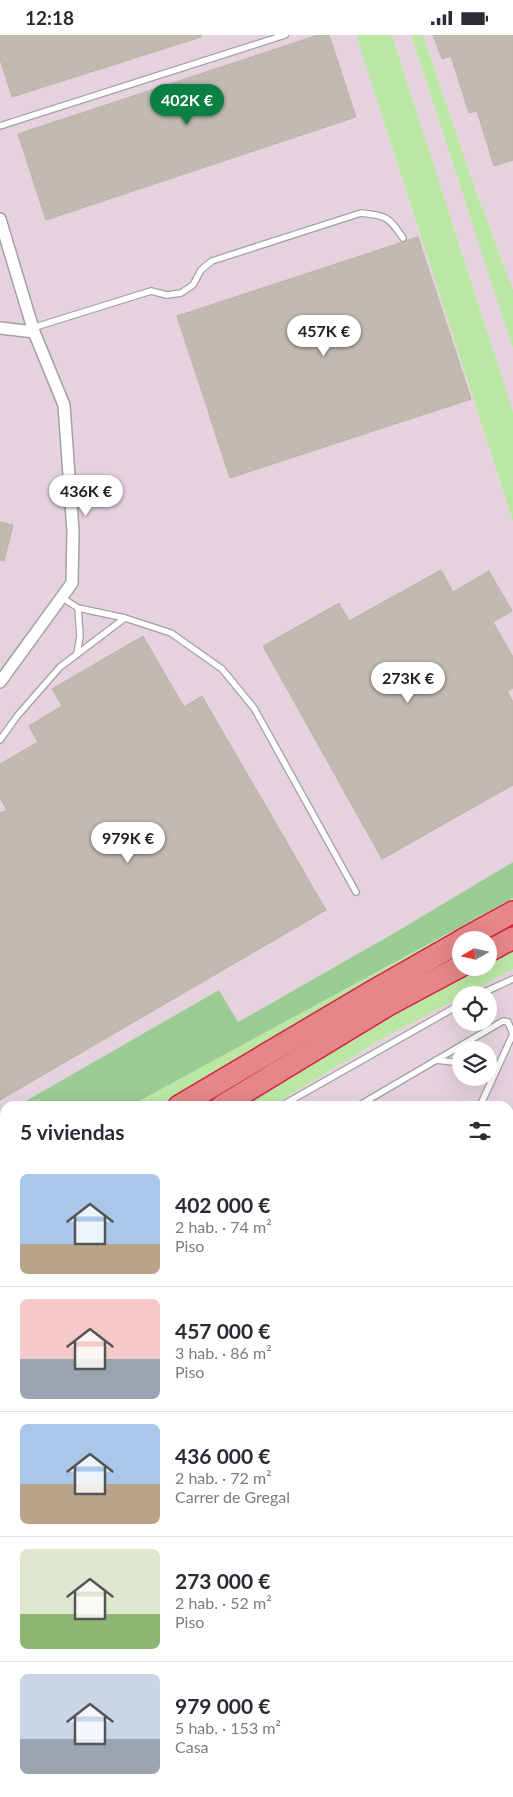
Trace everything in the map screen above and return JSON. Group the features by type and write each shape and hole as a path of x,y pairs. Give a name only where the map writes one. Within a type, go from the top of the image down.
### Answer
{"highway":[{"path":"478,931 513,912"},
{"path":"498,946 513,938"},
{"path":"187,1101 452,946"},
{"path":"230,1101 388,1005 452,971"}],"street":[{"path":"0,219 33,330 64,405 74,531 72,583 4,668 0,681"},
{"path":"0,328 33,330"}],"lane":[{"path":"0,126 284,35"},
{"path":"33,330 151,291 167,295 181,293 193,285 201,270 212,261 361,213 383,216 392,222 403,238"},
{"path":"62,597 78,608 125,618 171,633 222,669 254,709 356,892"},
{"path":"77,654 80,636 78,608"},
{"path":"0,740 18,715 60,667 125,618"},
{"path":"497,986 513,979"},
{"path":"290,1101 452,1009"},
{"path":"469,1041 503,1021 508,1022 513,1034 497,1068"},
{"path":"366,1101 452,1051"},
{"path":"436,1060 452,1062"},
{"path":"482,1101 489,1086"}],"shaded area":[{"path":"0,35 356,35 513,522 513,862 396,932 238,1022 219,990 26,1101 0,1101"},
{"path":"392,35 411,35 513,349 513,412"},
{"path":"423,35 513,35 513,290 475,188"},
{"path":"513,969 513,1101 279,1101 387,1036 452,1001 452,1031 497,1031 497,986 480,986"}],"green space":[{"path":"356,35 392,35 513,412 513,522"},
{"path":"411,35 423,35 475,188 513,290 513,349"},
{"path":"513,862 513,898 139,1101 26,1101 219,990 238,1022 396,932"},
{"path":"513,898 513,969 481,986 452,986 452,1001 387,1036 279,1101 139,1101 452,931 452,976 498,976 498,931 452,931"}],"building":[{"path":"0,35 201,35 201,37 12,97 0,59"},
{"path":"318,35 329,35 356,117 46,220 18,134"},
{"path":"433,35 513,35 513,160 494,166 477,111 469,113 451,56 442,59"},
{"path":"418,237 471,399 230,478 177,316"},
{"path":"0,522 13,525 4,561 0,560"},
{"path":"441,570 453,592 489,571 512,611 493,622 513,657 513,688 507,691 513,702 513,785 382,859 263,646 339,603 349,621"},
{"path":"143,636 184,707 202,696 326,910 0,1100 0,813 7,810 0,798 0,764 38,742 29,726 62,706 52,689"}]}
